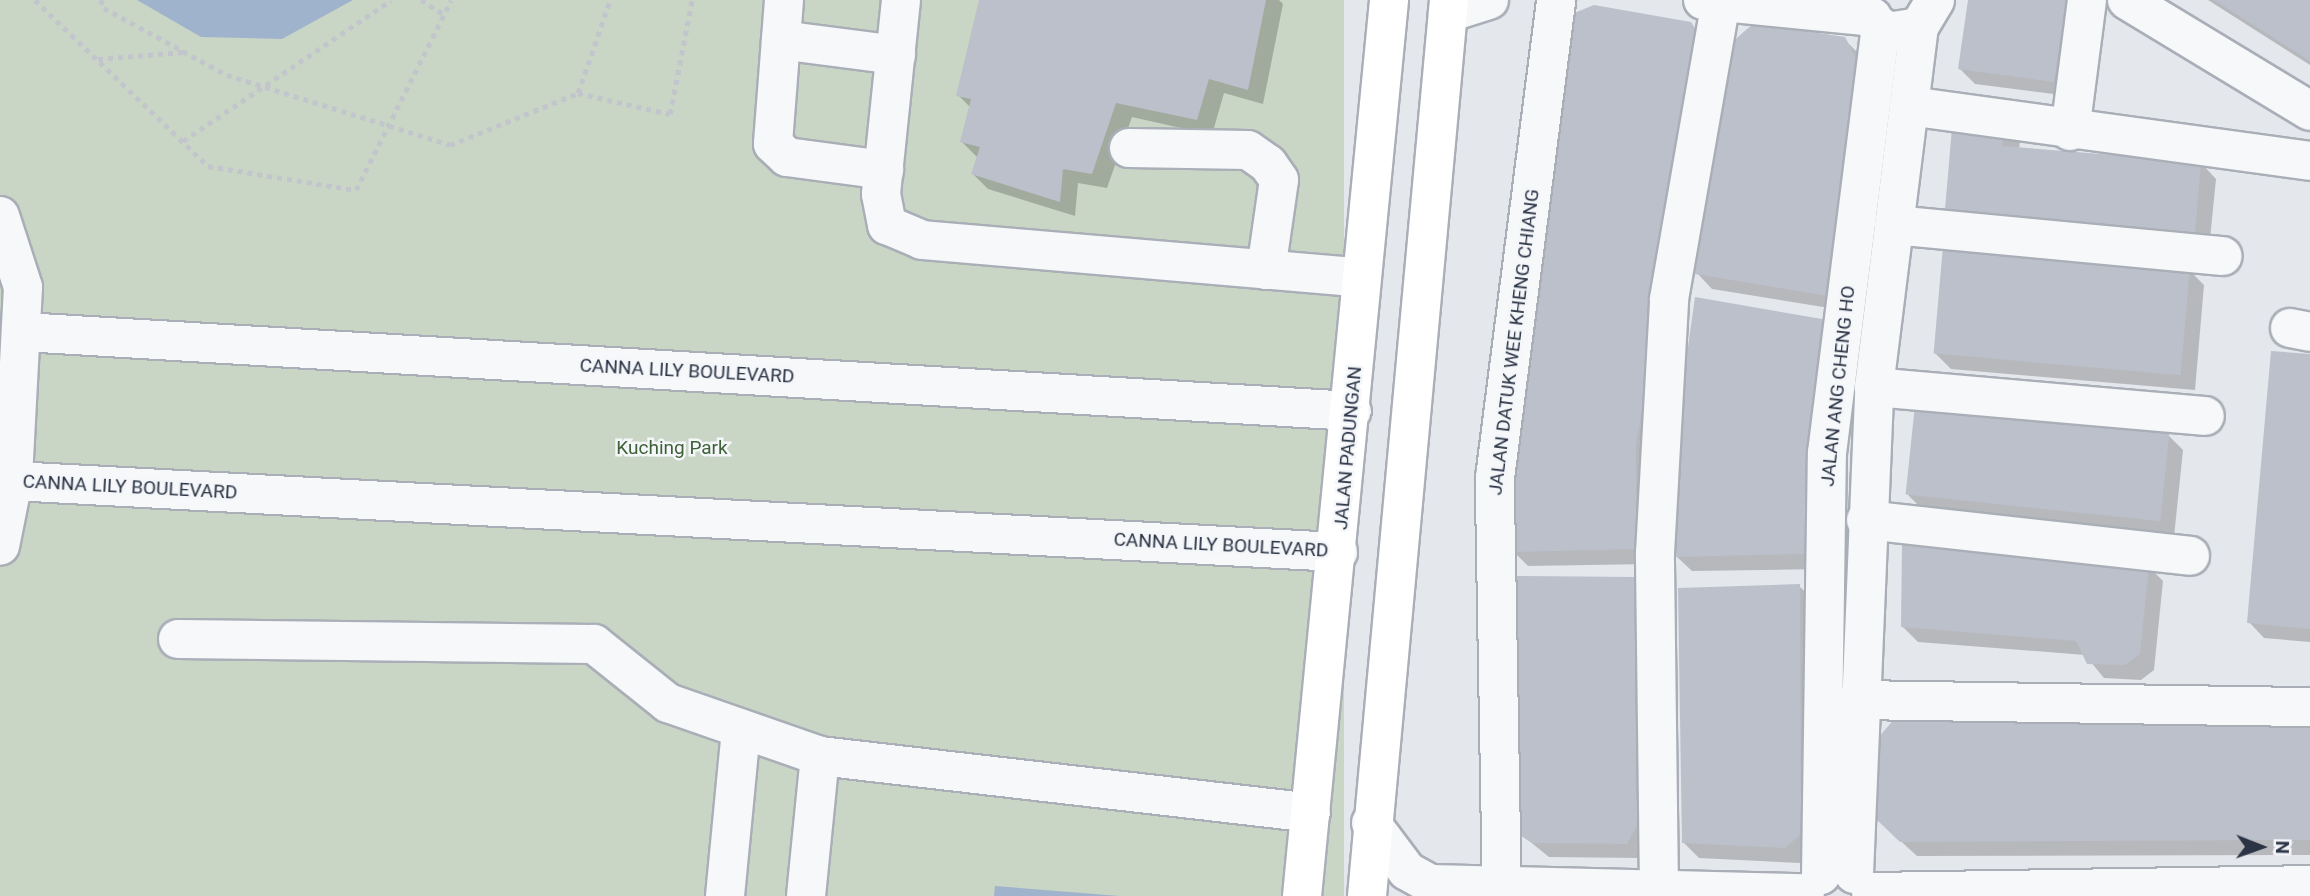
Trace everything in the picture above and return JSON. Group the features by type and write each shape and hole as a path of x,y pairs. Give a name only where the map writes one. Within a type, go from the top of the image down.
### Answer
{"main road":[{"name":"JALAN PADUNGAN","path":"1302,896 1352,411 1389,0"},
{"path":"1367,896 1371,823 1449,6"}],"street":[{"path":"784,0 773,144 787,158 884,170"},
{"path":"901,0 884,170 887,225 922,240 1362,278"},
{"path":"1449,6 1489,0"},
{"name":"JALAN DATUK WEE KHENG CHIANG","path":"1502,891 1495,478 1556,0"},
{"path":"2070,131 2087,0"},
{"path":"2127,0 2310,111"},
{"path":"1659,890 1656,553 1670,299 1712,1 1874,14 1905,32 1927,14"},
{"name":"JALAN ANG CHENG HO","path":"1838,888 1827,453 1874,14"},
{"name":"JALAN ANG CHENG HO","path":"1838,888 1857,700 1874,387 1909,106 1927,14"},
{"path":"781,40 896,55"},
{"path":"1909,106 2070,131 2310,161"},
{"path":"1129,148 1248,150 1268,164 1279,180 1266,270"},
{"path":"0,216 19,260 23,332 13,481 0,546"},
{"path":"1894,225 2223,256"},
{"name":"CANNA LILY BOULEVARD","path":"23,332 1352,411"},
{"path":"1874,387 2205,416"},
{"name":"CANNA LILY BOULEVARD","path":"13,481 1338,552"},
{"path":"1866,520 2190,556"},
{"path":"178,639 594,644 668,703 820,756 1311,813"},
{"path":"1857,700 2310,707"},
{"path":"724,896 741,729"},
{"path":"806,896 820,756"},
{"path":"1371,823 1407,871 1430,884 1502,891 2310,885"}],"path":[{"path":"35,0 208,166 356,190 451,0"},
{"path":"101,0 104,9 184,52 269,87 391,122 450,145 578,93 670,114 692,0"},
{"path":"183,141 269,87 391,0"},
{"path":"421,0 443,14"},
{"path":"578,93 610,0"},
{"path":"98,59 184,52"}],"green space":[{"name":"Kuching Park","path":"0,0 1344,0 1344,896 0,896"}],"water":[{"path":"137,0 353,0 282,39 201,37"},
{"path":"995,886 1120,896 994,896"}],"building":[{"path":"979,0 1266,0 1248,90 1209,79 1197,120 1116,103 1092,174 1063,169 1060,202 971,174 980,147 960,142 971,99 956,96"},
{"path":"1968,0 2066,0 2054,82 1958,69"},
{"path":"2214,0 2310,0 2310,61"},
{"path":"1594,5 1691,22 1704,42 1636,446 1636,549 1511,552 1511,445 1567,16"},
{"path":"1754,23 1845,37 1856,58 1828,296 1695,274 1731,43"},
{"path":"1953,116 2006,124 2002,146 2201,162 2194,245 1944,221"},
{"path":"1943,246 2190,268 2181,375 1934,354"},
{"path":"1695,297 1822,319 1808,448 1805,554 1675,557 1676,433"},
{"path":"2271,351 2310,354 2310,629 2247,623"},
{"path":"1915,405 2170,432 2160,521 1906,495"},
{"path":"1902,542 2149,565 2140,654 2125,665 2087,664 2076,641 1901,627"},
{"path":"1515,576 1634,577 1646,809 1627,844 1532,843 1515,832"},
{"path":"1800,584 1801,834 1785,848 1682,843 1678,588"},
{"path":"2310,715 2310,840 1900,842 1876,819 1877,739 1897,716"}]}
